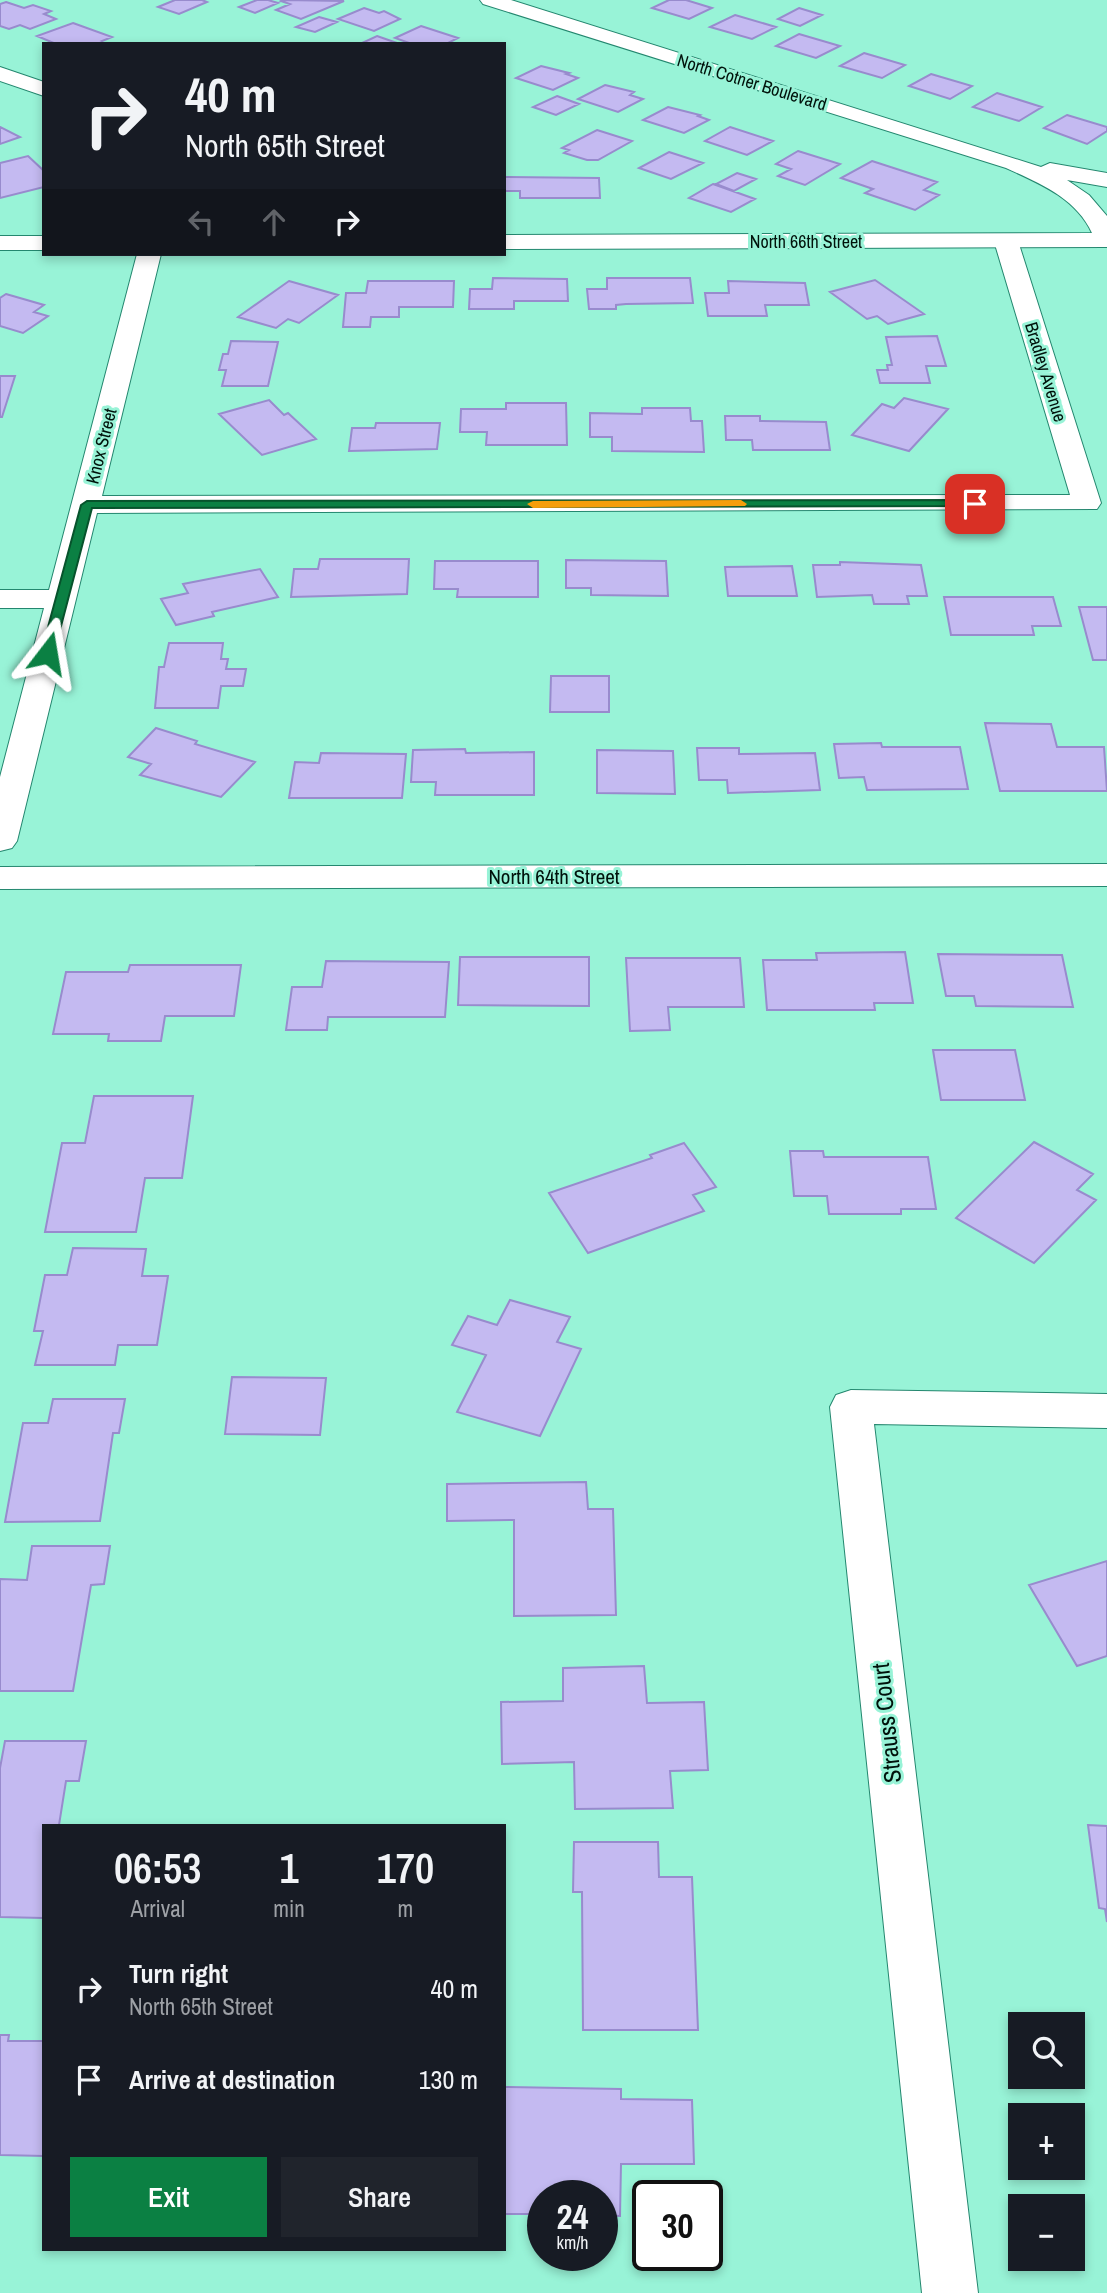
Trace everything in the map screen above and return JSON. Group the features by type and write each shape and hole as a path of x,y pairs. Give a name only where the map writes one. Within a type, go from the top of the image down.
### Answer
{"street":[{"name":"North Cotner Boulevard","path":"491,0 1014,163 1107,180"},
{"path":"0,73 36,87"},
{"name":"North Cotner Boulevard","path":"1014,163 1083,199 1097,216 1107,239"},
{"name":"North 66th Street","path":"506,242 1107,239"},
{"name":"Bradley Avenue","path":"87,505 1087,503 1006,241"},
{"path":"0,243 42,243"},
{"name":"Knox Street","path":"0,841 149,256"},
{"path":"0,599 61,599"},
{"name":"North 64th Street","path":"0,878 1107,875"},
{"name":"Strauss Court","path":"950,2293 851,1408 1107,1411"}],"building":[{"path":"175,0 207,2 179,14 158,7"},
{"path":"257,0 278,3 255,13 239,7"},
{"path":"669,0 686,0 712,8 689,19 652,8"},
{"path":"281,1 344,1 301,19 276,10 290,4"},
{"path":"6,2 24,8 33,5 51,11 44,14 56,19 30,29 20,25 9,29 0,26 0,4"},
{"path":"364,8 379,13 384,11 400,19 374,31 338,19"},
{"path":"799,8 822,15 800,26 778,19"},
{"path":"735,15 776,27 752,39 710,27"},
{"path":"319,17 337,22 315,32 296,27"},
{"path":"73,23 112,37 102,41 104,42 51,42 37,36"},
{"path":"421,26 458,38 450,42 406,42 395,38"},
{"path":"799,34 840,46 816,58 776,46"},
{"path":"377,36 394,42 364,42"},
{"path":"864,53 905,65 882,78 840,66"},
{"path":"541,66 578,78 553,90 516,78"},
{"path":"931,74 972,86 950,99 909,86"},
{"path":"605,85 634,92 630,95 643,99 618,112 578,99"},
{"path":"997,93 1042,107 1019,121 973,107"},
{"path":"557,96 579,104 556,115 533,107"},
{"path":"668,107 709,120 684,133 643,120"},
{"path":"1067,115 1107,127 1107,131 1087,144 1044,128"},
{"path":"0,127 20,137 0,144"},
{"path":"730,127 773,141 747,155 705,141"},
{"path":"597,130 632,141 598,160 587,160 564,153 569,150 562,148"},
{"path":"798,151 840,164 805,185 778,176 791,169 776,164"},
{"path":"669,152 703,163 671,179 639,168"},
{"path":"28,156 42,169 42,188 0,198 0,163"},
{"path":"872,161 937,182 924,190 939,195 915,210 865,193 873,189 841,178"},
{"path":"737,173 756,179 734,191 716,184"},
{"path":"506,177 599,178 600,198 520,198 520,191 506,191"},
{"path":"713,184 755,199 731,212 689,198"},
{"path":"493,278 567,279 568,301 514,301 514,309 469,309 470,289 492,289"},
{"path":"607,278 690,278 693,303 626,304 616,305 616,309 589,309 587,289 607,289"},
{"path":"875,280 924,314 888,324 877,316 867,319 830,292"},
{"path":"289,281 338,295 299,323 288,319 276,328 238,317"},
{"path":"368,281 454,281 453,307 399,307 399,317 371,317 370,327 343,327 346,293 366,293"},
{"path":"728,281 805,283 809,305 765,305 767,316 708,316 705,293 729,293"},
{"path":"6,294 44,305 34,312 48,316 23,333 0,326 0,298"},
{"path":"937,336 946,366 926,366 930,383 880,383 877,370 888,370 887,365 892,365 886,337"},
{"path":"231,341 278,342 268,386 222,386 226,370 219,370 223,354 228,354"},
{"path":"0,376 15,376 2,417 0,417"},
{"path":"904,398 948,409 909,451 852,435 882,404 894,408"},
{"path":"269,400 284,415 288,413 316,439 262,455 219,414"},
{"path":"506,403 566,403 567,445 486,445 487,432 460,432 461,409 506,409"},
{"path":"642,408 690,408 691,421 702,421 704,452 612,451 612,437 590,437 590,413 642,414"},
{"path":"725,416 760,416 760,421 826,422 830,450 753,450 752,440 726,440"},
{"path":"376,423 440,423 437,449 349,451 352,428 375,428"},
{"path":"320,559 409,559 407,594 291,597 294,569 318,569"},
{"path":"566,560 666,561 668,596 591,595 591,588 566,588"},
{"path":"435,561 538,561 538,597 457,597 458,589 434,589"},
{"path":"840,562 921,565 927,596 907,596 909,604 874,604 872,595 817,597 813,565 840,565"},
{"path":"792,566 797,596 728,596 725,567"},
{"path":"260,569 278,597 212,612 214,616 176,625 161,599 188,593 183,584"},
{"path":"944,597 1053,597 1061,626 1032,626 1034,635 951,635"},
{"path":"1079,607 1107,607 1107,660 1093,660"},
{"path":"169,643 223,643 221,659 228,659 226,669 246,669 243,686 221,686 218,708 155,708 159,667 164,667"},
{"path":"551,676 609,676 609,712 550,712"},
{"path":"985,723 1051,724 1057,747 1104,747 1107,791 1000,791"},
{"path":"156,728 197,741 195,744 255,762 221,797 140,775 151,764 128,757"},
{"path":"881,743 882,747 960,747 968,789 867,790 864,777 839,778 834,744"},
{"path":"697,748 739,748 739,754 815,753 820,790 728,793 727,780 699,780"},
{"path":"465,749 466,753 534,752 534,795 435,795 436,782 411,782 413,750"},
{"path":"597,750 673,751 675,794 597,793"},
{"path":"321,753 406,754 402,798 289,798 295,762 319,763"},
{"path":"905,952 913,1003 874,1003 875,1010 767,1010 763,960 817,960 816,953"},
{"path":"938,954 1062,955 1073,1007 976,1006 974,996 946,996"},
{"path":"460,957 589,957 589,1006 458,1005"},
{"path":"626,958 740,958 744,1007 668,1007 670,1030 630,1031"},
{"path":"326,961 449,962 445,1017 328,1017 327,1030 286,1030 292,987 322,987"},
{"path":"130,965 241,965 234,1016 165,1016 161,1041 108,1041 109,1034 53,1034 66,972 128,972"},
{"path":"933,1050 1015,1050 1025,1100 941,1100"},
{"path":"94,1096 193,1096 182,1178 145,1178 136,1232 45,1232 62,1143 85,1143"},
{"path":"1034,1142 1093,1174 1077,1190 1096,1200 1034,1263 956,1218"},
{"path":"684,1143 716,1187 693,1195 704,1211 588,1253 549,1193 652,1158 650,1155"},
{"path":"790,1151 823,1151 824,1157 928,1157 936,1209 901,1209 901,1214 829,1214 827,1196 794,1196"},
{"path":"73,1248 146,1249 142,1276 168,1276 157,1345 118,1345 115,1365 35,1365 43,1331 34,1331 45,1275 67,1275"},
{"path":"510,1300 570,1317 557,1342 581,1349 540,1436 457,1412 486,1355 452,1345 468,1316 497,1325"},
{"path":"232,1377 326,1378 320,1435 225,1434"},
{"path":"53,1399 125,1399 119,1433 113,1433 100,1521 5,1522 23,1423 48,1423"},
{"path":"586,1482 588,1509 613,1509 616,1615 514,1616 514,1520 447,1521 447,1484"},
{"path":"32,1546 110,1546 104,1584 91,1585 73,1691 0,1691 0,1579 27,1580"},
{"path":"1107,1561 1107,1656 1077,1666 1029,1585"},
{"path":"644,1666 647,1703 704,1702 708,1770 670,1771 673,1808 575,1809 574,1762 502,1764 501,1702 563,1701 563,1668"},
{"path":"5,1741 86,1741 79,1781 66,1781 59,1824 42,1824 42,1918 0,1917 0,1768"},
{"path":"1088,1825 1107,1826 1107,1922 1105,1909 1099,1908"},
{"path":"574,1842 658,1842 659,1877 692,1877 698,2030 583,2030 582,1892 573,1892"},
{"path":"0,2035 9,2035 8,2041 42,2041 42,2156 0,2155"},
{"path":"506,2087 621,2089 621,2099 692,2100 694,2164 621,2164 620,2216 618,2180 527,2180 527,2214 506,2214"}],"slow traffic":[{"path":"533,504 741,504"}],"route":[{"path":"48,653 87,505 975,504"}]}
